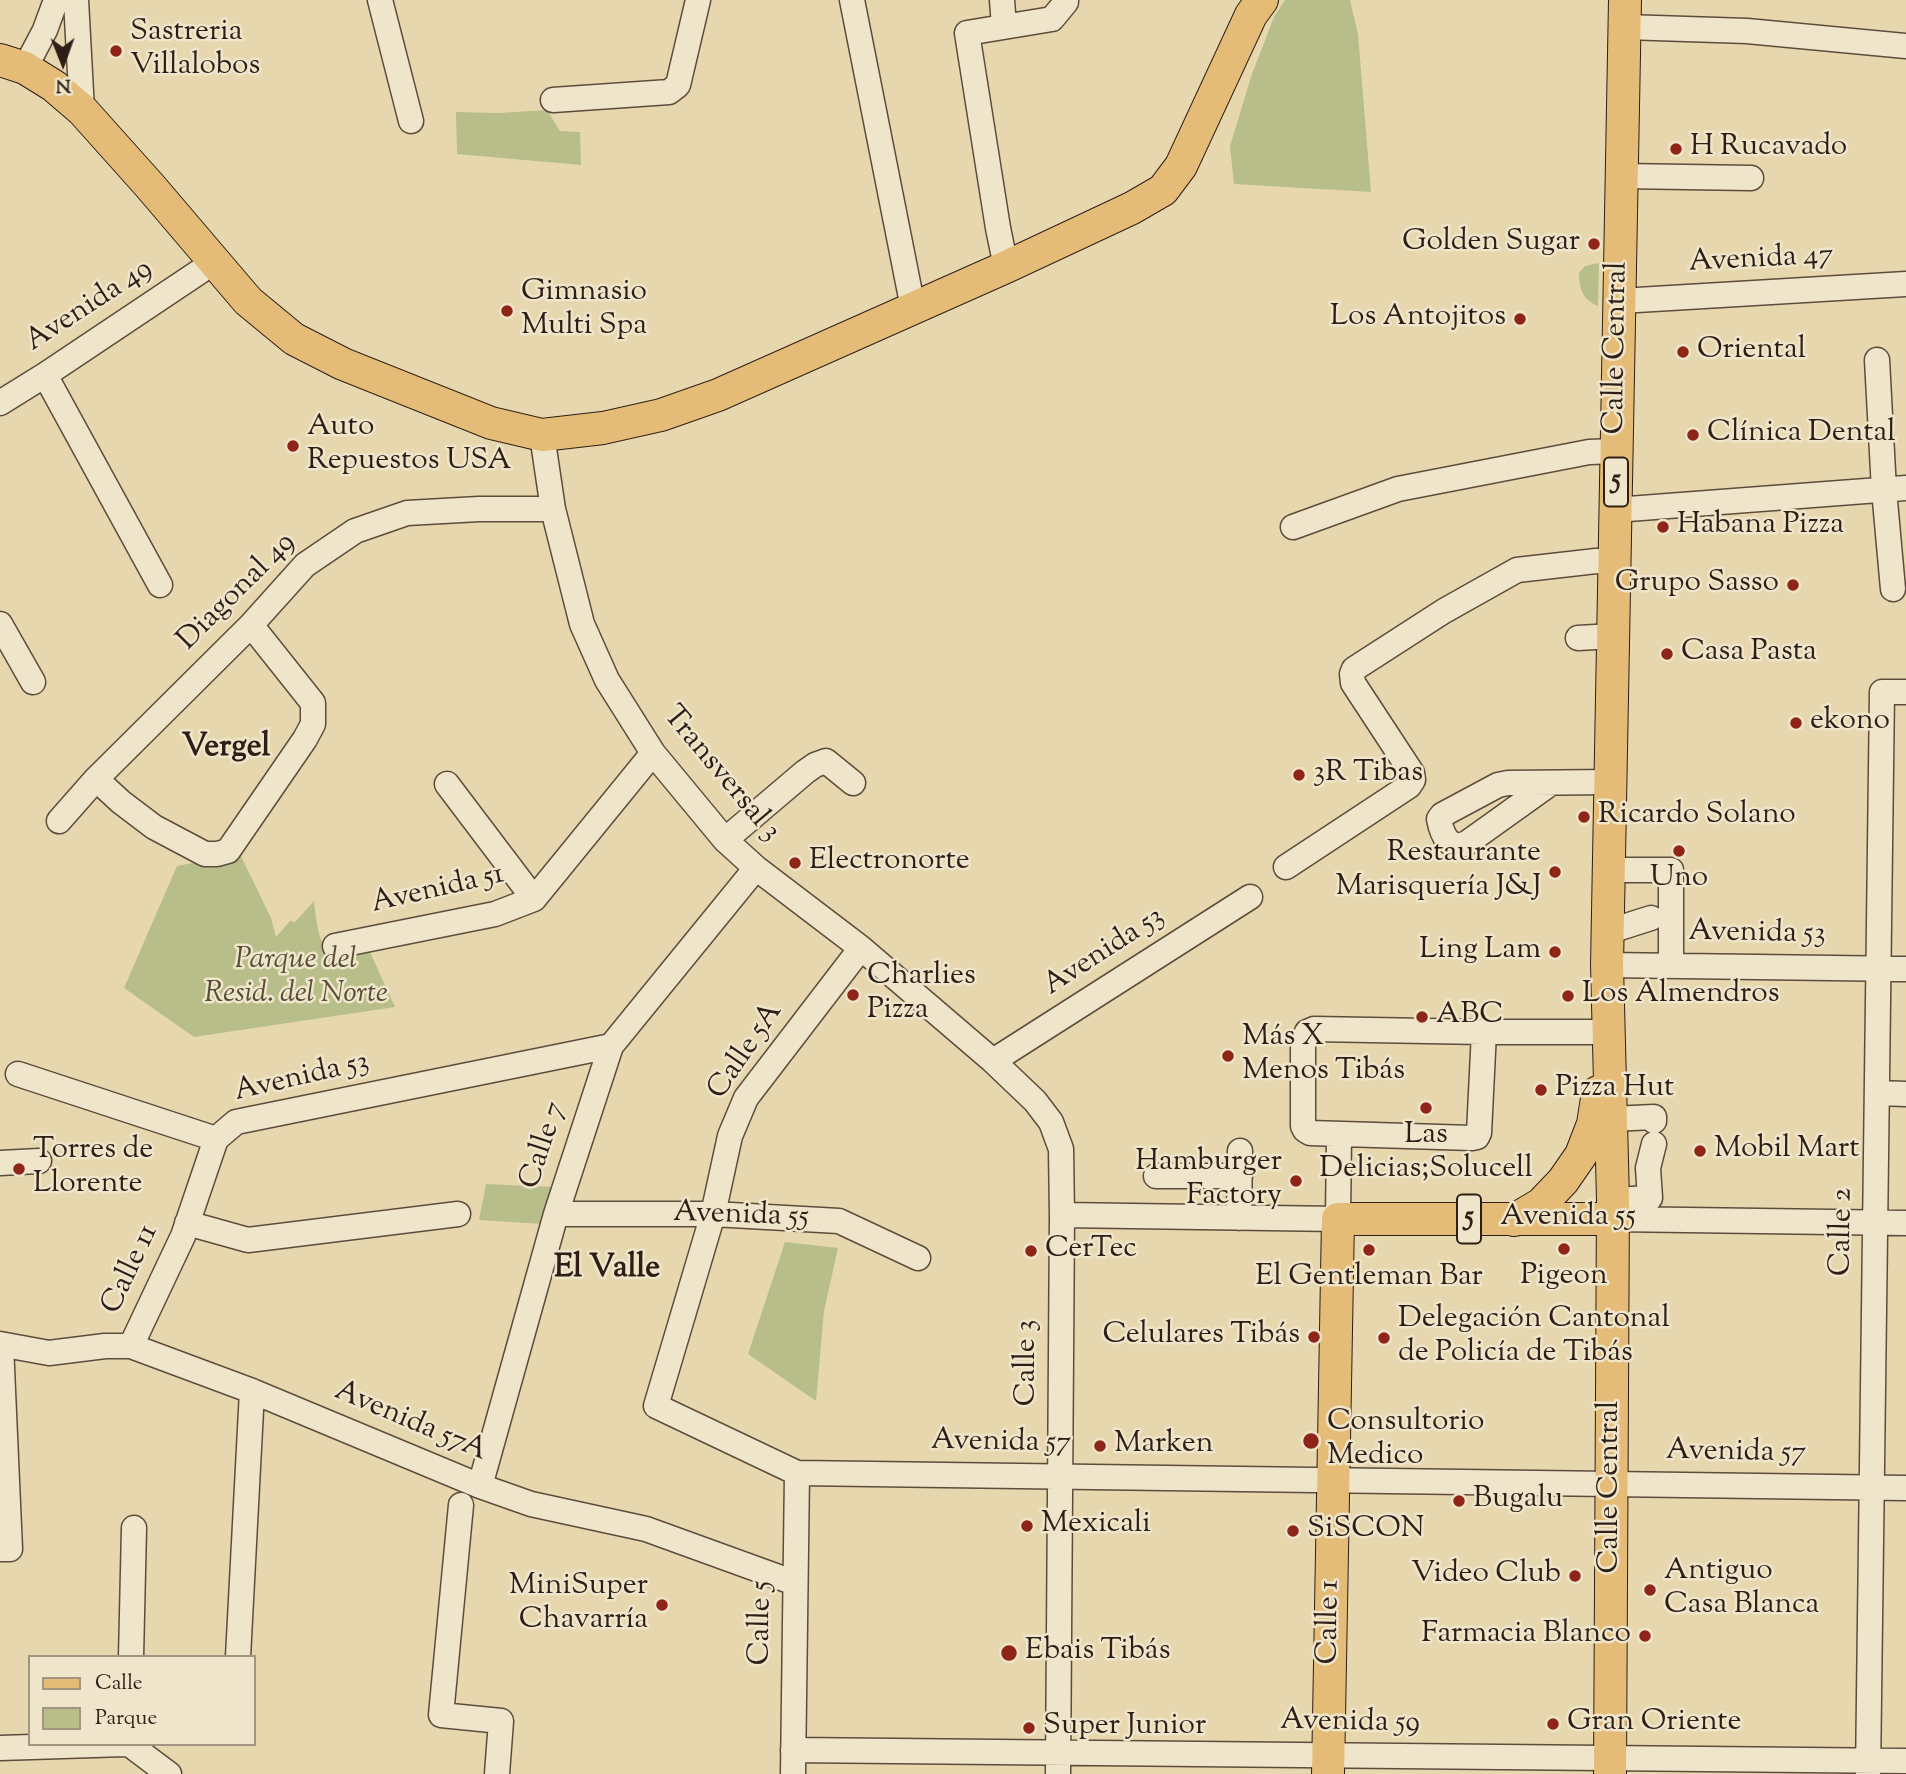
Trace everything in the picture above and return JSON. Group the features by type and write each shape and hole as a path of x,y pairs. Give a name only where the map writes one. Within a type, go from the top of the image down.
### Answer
{"main road":[{"path":"13,64 54,86 82,110 248,301 294,339 343,363 491,423 542,435 603,428 661,415 718,395 1006,267 1132,208 1163,190 1181,166 1251,15 1262,0"},
{"name":"Calle Central","path":"1611,1766 1613,1210 1607,1032 1607,932 1625,14"},
{"name":"Calle Central","path":"1514,1220 1541,1204 1563,1181 1581,1154 1593,1124 1607,1032"},
{"name":"Avenida 55","path":"1338,1219 1514,1220 1613,1210"},
{"name":"Calle 1","path":"1329,1765 1338,1219"}],"street":[{"path":"13,64 45,30 55,0"},
{"path":"76,0 82,110"},
{"path":"380,0 411,121"},
{"path":"553,100 669,92 678,85 698,0"},
{"path":"852,0 914,308"},
{"path":"1002,0 1004,26"},
{"path":"1006,267 967,33 1052,19 1066,0"},
{"path":"1625,14 1906,46"},
{"path":"1622,176 1751,178"},
{"name":"Avenida 49","path":"0,403 46,375 214,261"},
{"name":"Avenida 47","path":"1619,300 1906,284"},
{"path":"1877,360 1895,489 1893,589"},
{"path":"46,375 160,584"},
{"name":"Transversal 3","path":"542,435 553,509 582,624 607,680 653,753 724,840 756,868 861,948 993,1061"},
{"path":"1293,527 1398,489 1589,452 1616,451"},
{"path":"1615,510 1895,489"},
{"name":"Diagonal 49","path":"59,821 96,779 251,625 305,565 355,531 407,513 553,509"},
{"path":"1286,867 1409,786 1413,780 1412,773 1356,688 1352,678 1354,669 1444,611 1517,570 1596,561 1614,562"},
{"path":"0,624 33,682"},
{"path":"96,779 154,827 205,854 228,851 313,724 313,704 251,625"},
{"path":"1578,638 1613,636"},
{"name":"Calle 2","path":"1868,1767 1878,968 1894,692"},
{"name":"Avenida 51","path":"335,946 495,914 534,900 653,753"},
{"path":"724,840 815,765 826,761 853,783"},
{"path":"1551,783 1610,782"},
{"path":"447,784 534,900"},
{"name":"Calle 7","path":"480,1486 556,1214 611,1046 756,868"},
{"path":"1608,870 1671,870 1663,914 1671,965"},
{"name":"Avenida 53","path":"993,1061 1250,897"},
{"path":"1607,932 1663,914"},
{"name":"Calle 5A","path":"656,1406 713,1214 730,1136 746,1098 861,948"},
{"name":"Avenida 53","path":"1607,965 1906,968"},
{"path":"1484,1032 1477,1137 1310,1133 1303,1126 1303,1041 1307,1032 1314,1029 1607,1032"},
{"name":"Avenida 53","path":"18,1074 216,1139 236,1122 611,1046"},
{"name":"Calle 3","path":"993,1061 1035,1101 1051,1122 1060,1149 1062,1215 1058,1763"},
{"path":"1877,1093 1906,1094"},
{"path":"1611,1119 1654,1117 1648,1168 1650,1198 1613,1210"},
{"path":"1338,1219 1339,1134"},
{"name":"Calle 11","path":"131,1346 183,1236 216,1139"},
{"path":"0,1163 39,1161"},
{"path":"1156,1175 1240,1163 1240,1218"},
{"name":"Avenida 55","path":"1613,1210 1906,1223"},
{"path":"187,1223 248,1240 458,1214"},
{"name":"Avenida 55","path":"556,1214 713,1214 839,1222 918,1258"},
{"name":"Avenida 55","path":"1062,1215 1338,1219"},
{"path":"0,1549 10,1549 1,1345"},
{"name":"Avenida 57A","path":"1,1345 49,1353 106,1346 131,1346 251,1391 480,1486 531,1504 646,1529 795,1583"},
{"path":"238,1655 251,1391"},
{"name":"Avenida 57","path":"656,1406 797,1473 1906,1488"},
{"name":"Calle 5","path":"793,1762 797,1473"},
{"path":"461,1505 441,1715 501,1721 497,1774"},
{"path":"131,1655 134,1528"},
{"path":"0,1748 64,1746"},
{"path":"130,1746 169,1774"},
{"name":"Avenida 59","path":"793,1762 1868,1767 1906,1761"}],"green space":[{"path":"1285,0 1350,0 1358,34 1371,192 1234,184 1230,146 1252,74 1274,17"},
{"path":"547,110 560,131 580,132 581,165 457,154 456,112"},
{"path":"1599,263 1598,306 1589,301 1583,293 1579,273 1585,266"},
{"name":"Parque del Resid. del Norte","path":"240,854 271,918 276,937 290,921 295,922 314,901 318,929 325,947 341,955 370,952 395,1007 194,1037 124,988 177,866"},
{"path":"486,1184 553,1187 543,1224 479,1220"},
{"path":"785,1242 838,1248 824,1311 816,1401 748,1354"}],"place":[{"name":"Sastreria Villalobos","path":"116,51"},
{"name":"H Rucavado","path":"1676,149"},
{"name":"Golden Sugar","path":"1594,244"},
{"name":"Gimnasio Multi Spa","path":"507,311"},
{"name":"Los Antojitos","path":"1520,319"},
{"name":"Oriental","path":"1683,352"},
{"name":"Clínica Dental","path":"1693,435"},
{"name":"Auto Repuestos USA","path":"293,446"},
{"name":"Habana Pizza","path":"1663,527"},
{"name":"Grupo Sasso","path":"1793,585"},
{"name":"Casa Pasta","path":"1667,654"},
{"name":"ekono","path":"1796,723"},
{"name":"3R Tibas","path":"1299,775"},
{"name":"Ricardo Solano","path":"1584,817"},
{"name":"Uno","path":"1679,851"},
{"name":"Electronorte","path":"795,863"},
{"name":"Restaurante Marisquería J&J","path":"1555,872"},
{"name":"Ling Lam","path":"1555,952"},
{"name":"Charlies Pizza","path":"853,995"},
{"name":"Los Almendros","path":"1568,996"},
{"name":"ABC","path":"1422,1017"},
{"name":"Más X Menos Tibás","path":"1228,1056"},
{"name":"Pizza Hut","path":"1541,1090"},
{"name":"Las Delicias;Solucell","path":"1426,1108"},
{"name":"Mobil Mart","path":"1700,1151"},
{"name":"Torres de Llorente","path":"19,1169"},
{"name":"Hamburger Factory","path":"1296,1181"},
{"name":"Pigeon","path":"1564,1249"},
{"name":"El Gentleman Bar","path":"1369,1250"},
{"name":"CerTec","path":"1031,1251"},
{"name":"Celulares Tibás","path":"1314,1337"},
{"name":"Delegación Cantonal de Policía de Tibás","path":"1384,1338"},
{"name":"Consultorio Medico","path":"1311,1441"},
{"name":"Marken","path":"1100,1446"},
{"name":"Bugalu","path":"1459,1501"},
{"name":"Mexicali","path":"1027,1526"},
{"name":"SiSCON","path":"1293,1531"},
{"name":"Video Club","path":"1575,1576"},
{"name":"Antiguo Casa Blanca","path":"1650,1590"},
{"name":"MiniSuper Chavarría","path":"662,1605"},
{"name":"Farmacia Blanco","path":"1645,1636"},
{"name":"Ebais Tibás","path":"1009,1653"},
{"name":"Gran Oriente","path":"1553,1724"},
{"name":"Super Junior","path":"1029,1728"}],"district":[{"name":"Vergel","path":"226,750"},
{"name":"El Valle","path":"607,1271"}]}
